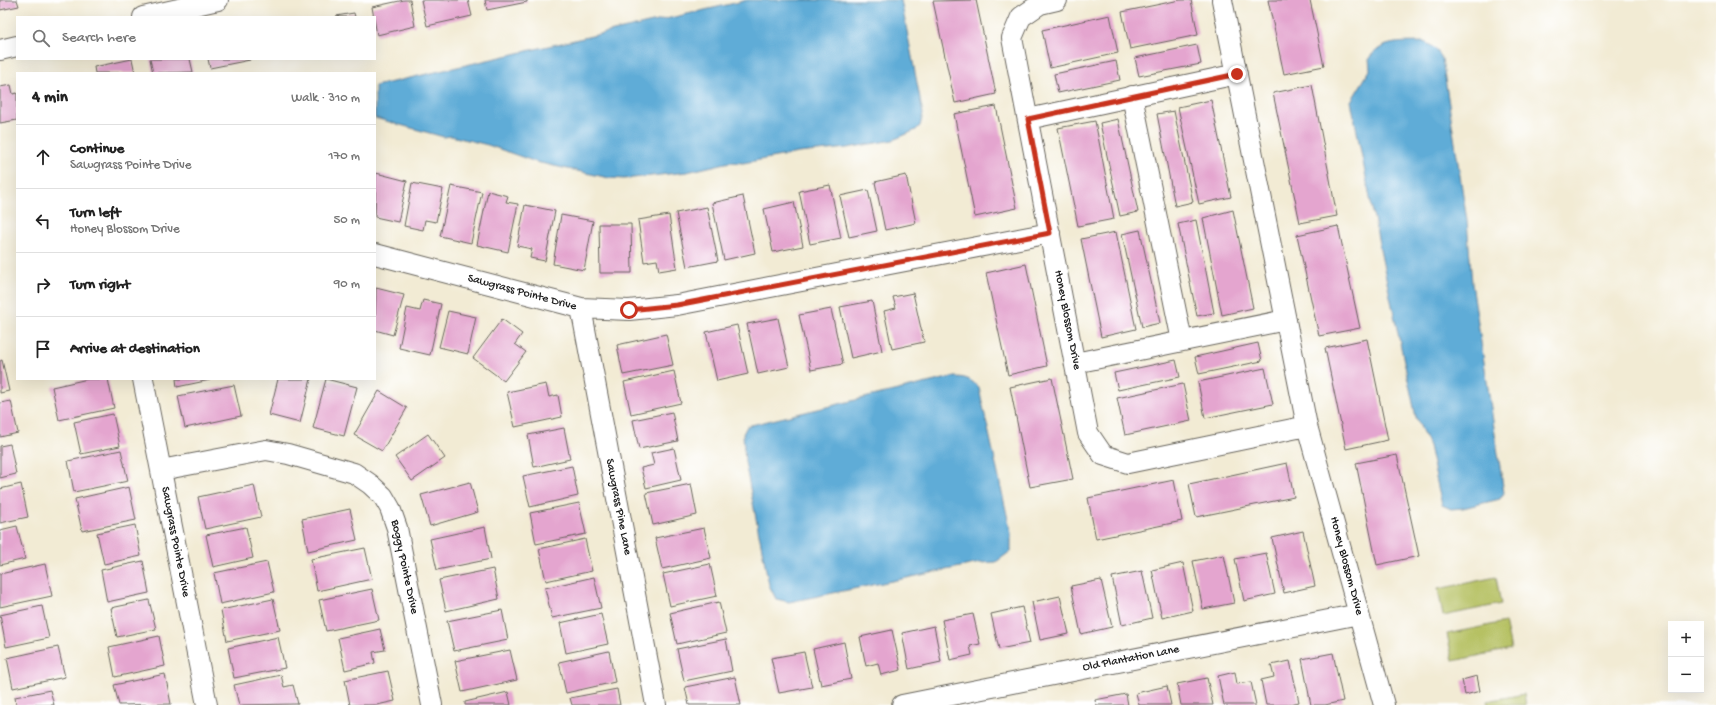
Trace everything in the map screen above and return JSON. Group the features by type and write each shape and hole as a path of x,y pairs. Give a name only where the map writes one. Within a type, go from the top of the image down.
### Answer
{"street":[{"path":"146,16 177,4 218,0"},
{"name":"Honey Blossom Drive","path":"1057,0 1040,4 1021,17 1012,38 1088,433 1103,455 1128,463 1307,426"},
{"name":"Honey Blossom Drive","path":"1222,0 1307,426 1384,705"},
{"path":"0,50 16,46"},
{"path":"1028,119 1237,74"},
{"path":"1132,96 1182,342"},
{"name":"Sawgrass Pointe Drive","path":"376,254 581,308 629,310 677,305 1050,233"},
{"name":"Sawgrass Pine Lane","path":"581,308 656,705"},
{"path":"1075,363 1286,320"},
{"name":"Sawgrass Pointe Drive","path":"143,380 207,705"},
{"name":"Boggy Pointe Drive","path":"161,470 266,450 288,454 354,473 370,484 383,496 390,508 397,528 432,705"},
{"name":"Old Plantation Lane","path":"902,705 1359,614"}],"green space":[{"path":"1496,577 1501,604 1443,616 1438,589"},
{"path":"1505,622 1511,649 1453,661 1447,634"},
{"path":"1524,694 1526,705 1488,705 1487,701"}],"water":[{"path":"748,0 901,0 923,114 920,126 916,130 893,140 847,148 798,153 743,163 730,162 687,172 624,179 609,178 536,162 488,145 451,136 444,137 376,118 376,86"},
{"path":"1424,42 1435,49 1442,59 1467,221 1472,283 1504,493 1500,499 1463,508 1451,509 1442,505 1429,446 1416,417 1382,259 1351,101 1370,70 1369,58 1375,52 1394,43"},
{"path":"952,377 967,379 979,388 1011,533 1011,551 996,562 980,563 789,602 776,599 769,585 745,462 743,434 747,426"}],"building":[{"path":"0,0 17,0 19,6 0,10"},
{"path":"410,0 415,26 377,35 376,16 374,16 372,7"},
{"path":"421,0 468,0 472,16 427,26"},
{"path":"485,0 527,0 527,2 487,10"},
{"path":"976,0 996,94 955,103 933,1"},
{"path":"1180,0 1191,0 1198,35 1130,49 1122,12"},
{"path":"1268,0 1310,0 1324,66 1284,74"},
{"path":"354,13 355,16 336,16"},
{"path":"1110,15 1118,53 1050,68 1042,30"},
{"path":"1197,45 1201,64 1139,76 1135,58"},
{"path":"132,60 135,72 95,72 94,67"},
{"path":"150,60 190,60 193,72 153,72"},
{"path":"208,60 250,60 210,68"},
{"path":"1116,61 1120,80 1058,93 1054,74"},
{"path":"11,85 13,94 16,93 16,120 0,123 0,87"},
{"path":"1312,85 1337,216 1300,223 1273,93"},
{"path":"1211,100 1231,197 1199,204 1178,107"},
{"path":"996,106 1017,208 975,217 954,114"},
{"path":"1174,111 1193,202 1175,206 1157,114"},
{"path":"1118,119 1138,212 1120,216 1100,123"},
{"path":"1095,121 1114,219 1078,226 1058,128"},
{"path":"376,173 407,181 398,222 376,217"},
{"path":"906,175 916,223 885,230 875,182"},
{"path":"412,183 443,189 436,222 425,220 423,230 404,226"},
{"path":"830,185 841,238 810,244 799,191"},
{"path":"451,186 482,192 471,243 440,236"},
{"path":"868,190 877,231 849,237 840,196"},
{"path":"488,191 508,196 506,202 518,204 508,252 477,245"},
{"path":"743,196 755,253 724,260 712,203"},
{"path":"794,202 803,246 773,252 764,209"},
{"path":"525,205 555,211 545,261 530,258 532,249 517,246"},
{"path":"707,207 718,261 687,267 676,213"},
{"path":"1233,210 1253,308 1222,315 1203,218"},
{"path":"561,215 593,221 584,270 553,264"},
{"path":"669,215 677,268 659,271 657,260 644,262 638,220"},
{"path":"1196,220 1214,313 1197,316 1178,224"},
{"path":"599,224 631,224 632,273 600,273"},
{"path":"1338,226 1360,328 1319,336 1297,235"},
{"path":"1140,230 1160,323 1142,327 1122,234"},
{"path":"1116,232 1136,329 1101,337 1081,239"},
{"path":"1026,264 1047,366 1008,375 986,273"},
{"path":"376,288 404,295 393,335 376,330"},
{"path":"913,293 924,342 892,349 884,311 896,308 893,297"},
{"path":"423,300 441,304 430,355 399,348 407,308 420,311"},
{"path":"872,301 882,351 851,358 840,307"},
{"path":"831,309 843,364 811,370 799,315"},
{"path":"448,311 476,317 468,354 439,347"},
{"path":"778,318 789,367 758,374 747,324"},
{"path":"502,319 522,334 515,344 526,352 504,381 473,358"},
{"path":"737,325 748,374 717,381 706,332"},
{"path":"666,334 673,365 623,375 617,345"},
{"path":"1367,339 1388,440 1346,449 1325,348"},
{"path":"1258,343 1262,361 1199,374 1195,357"},
{"path":"2,360 9,391 0,393 0,361"},
{"path":"1176,360 1180,377 1118,390 1114,373"},
{"path":"1265,368 1273,404 1205,418 1198,382"},
{"path":"674,371 681,403 631,414 624,382"},
{"path":"1052,378 1073,479 1030,487 1010,387"},
{"path":"84,380 108,380 114,408 59,420 52,387"},
{"path":"176,380 210,380 177,387"},
{"path":"278,380 311,380 300,423 269,415"},
{"path":"326,380 357,387 344,436 313,428"},
{"path":"546,384 549,397 558,395 562,417 515,427 507,392"},
{"path":"1183,384 1191,421 1125,435 1117,398"},
{"path":"234,385 241,416 185,428 178,396"},
{"path":"379,391 407,408 382,451 354,435"},
{"path":"11,401 18,433 0,437 0,403"},
{"path":"672,412 678,441 639,449 633,420"},
{"path":"113,414 120,446 81,454 74,422"},
{"path":"564,428 570,459 534,467 528,435"},
{"path":"428,434 445,458 412,481 395,457"},
{"path":"10,444 16,474 0,478 0,446"},
{"path":"674,448 681,480 646,488 641,468 654,465 651,453"},
{"path":"121,450 128,481 74,492 68,461"},
{"path":"1397,455 1419,556 1377,565 1356,463"},
{"path":"1287,463 1294,497 1196,517 1189,484"},
{"path":"572,466 578,496 530,507 523,476"},
{"path":"1174,480 1182,521 1096,539 1088,498"},
{"path":"470,482 478,512 430,526 421,495"},
{"path":"21,484 28,517 0,523 0,489"},
{"path":"691,484 697,515 653,525 646,493"},
{"path":"254,485 261,517 205,529 198,497"},
{"path":"129,487 136,520 82,531 75,499"},
{"path":"579,503 586,534 536,544 530,513"},
{"path":"350,509 357,540 308,551 302,519"},
{"path":"135,525 141,556 104,564 97,533"},
{"path":"17,526 25,559 0,565 0,530"},
{"path":"246,527 253,558 213,567 206,535"},
{"path":"485,527 491,559 437,570 430,539"},
{"path":"704,528 711,558 662,569 655,538"},
{"path":"1303,531 1315,586 1284,593 1272,538"},
{"path":"585,539 592,571 546,581 539,549"},
{"path":"365,548 372,579 317,591 311,559"},
{"path":"1266,553 1275,594 1244,601 1235,559"},
{"path":"1224,555 1234,603 1203,609 1193,561"},
{"path":"143,561 149,593 107,602 101,570"},
{"path":"267,562 274,592 220,604 214,573"},
{"path":"1183,563 1193,611 1162,618 1152,570"},
{"path":"45,564 52,596 0,607 0,574"},
{"path":"710,564 717,596 670,606 663,574"},
{"path":"493,569 499,599 446,611 439,580"},
{"path":"1142,571 1152,618 1122,625 1112,577"},
{"path":"594,577 601,608 552,618 545,588"},
{"path":"1101,580 1112,627 1081,634 1071,586"},
{"path":"372,589 379,620 326,631 319,600"},
{"path":"1060,596 1069,634 1040,640 1032,602"},
{"path":"273,599 280,630 227,641 221,610"},
{"path":"149,600 156,629 117,637 111,608"},
{"path":"719,602 726,633 677,644 670,613"},
{"path":"42,606 49,638 6,647 0,615"},
{"path":"1022,607 1030,643 999,649 991,614"},
{"path":"502,610 508,640 454,651 447,621"},
{"path":"601,614 608,644 566,653 560,623"},
{"path":"973,614 980,644 970,646 972,655 950,660 942,620"},
{"path":"934,626 941,662 909,669 902,633"},
{"path":"380,629 385,650 373,652 375,663 345,670 338,638"},
{"path":"892,630 901,670 881,675 878,663 866,666 860,637"},
{"path":"159,636 165,666 115,677 109,647"},
{"path":"278,637 285,668 234,678 228,648"},
{"path":"726,639 732,671 684,681 677,649"},
{"path":"844,642 851,679 821,685 813,649"},
{"path":"58,647 65,677 13,688 7,658"},
{"path":"510,650 517,680 462,692 455,661"},
{"path":"609,651 615,682 566,693 559,662"},
{"path":"804,652 812,687 779,693 771,658"},
{"path":"1333,653 1343,701 1325,705 1311,705 1302,659"},
{"path":"1290,661 1299,702 1287,705 1266,705 1261,680 1274,677 1271,665"},
{"path":"388,671 395,701 377,705 350,705 345,680"},
{"path":"1235,672 1237,684 1251,682 1256,705 1224,705 1218,676"},
{"path":"165,674 171,704 119,705 114,685"},
{"path":"281,675 284,687 293,685 298,704 239,705 234,685"},
{"path":"1477,676 1480,691 1465,695 1462,680"},
{"path":"735,677 741,705 689,705 685,687"},
{"path":"1207,678 1213,705 1181,705 1177,684"},
{"path":"1167,686 1171,705 1139,705 1136,693"},
{"path":"617,689 620,705 572,705 570,698"},
{"path":"50,690 54,705 16,705 15,697"},
{"path":"508,692 511,705 465,705 465,702"},
{"path":"1126,694 1128,705 1096,705 1095,700"}],"route":[{"path":"629,310 677,305 1050,233 1028,119 1237,74"}]}
